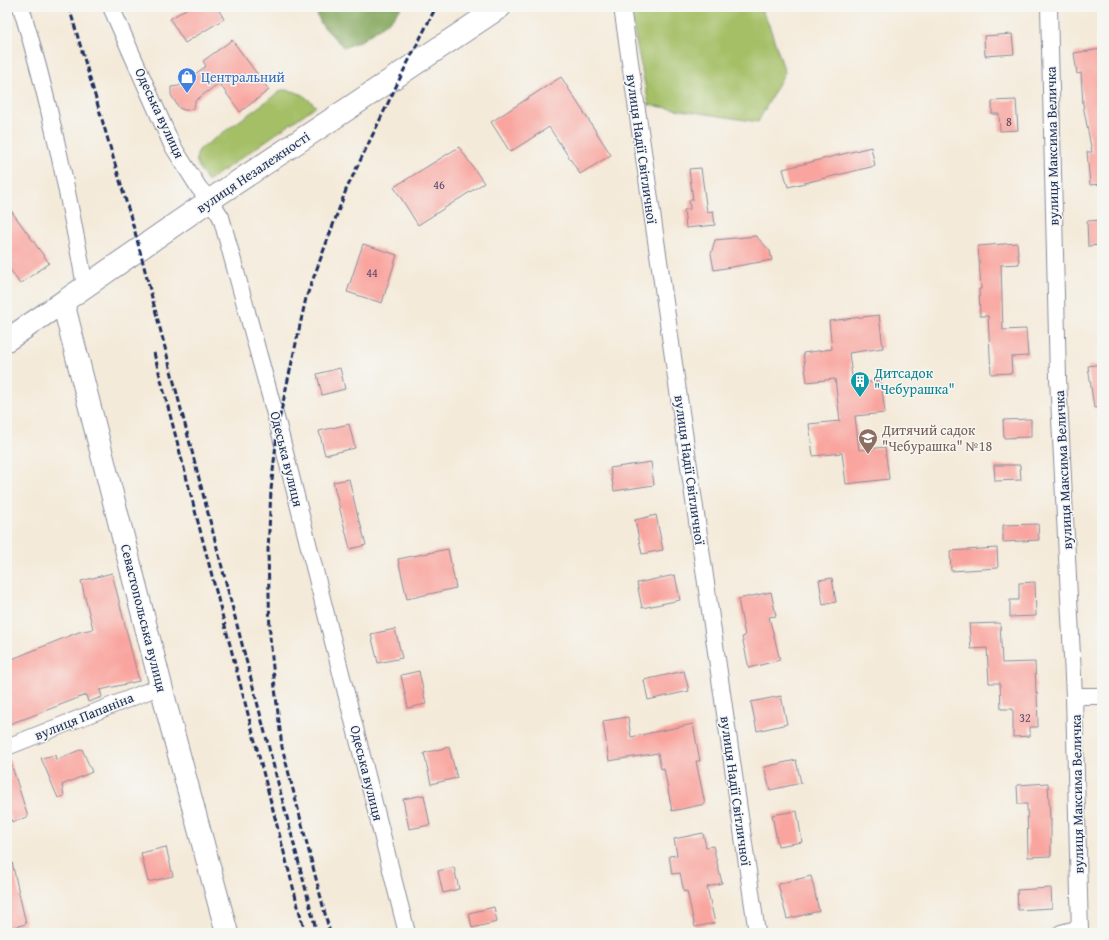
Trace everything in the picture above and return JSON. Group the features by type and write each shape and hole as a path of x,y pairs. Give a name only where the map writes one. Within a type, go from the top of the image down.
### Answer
{"main road":[{"name":"вулиця Незалежності","path":"7,340 210,200 500,7"},
{"name":"Севастопольська вулиця","path":"62,302 161,686 227,933"}],"street":[{"path":"21,7 59,154 85,286"},
{"name":"Одеська вулиця","path":"111,7 172,145 200,188 221,216 278,425 407,933"},
{"name":"вулиця Надії Світличної","path":"622,7 757,933"},
{"name":"вулиця Максима Величка","path":"1049,7 1058,378 1074,696 1080,930"},
{"name":"вулиця Папаніна","path":"7,747 161,686"},
{"path":"1074,696 1102,696"},
{"path":"1061,933 1080,930"}],"green space":[{"path":"314,7 402,7 390,21 362,40 344,48 321,24"},
{"path":"629,7 760,7 769,25 785,72 758,122 649,105"},
{"path":"282,90 293,91 301,94 316,106 208,181 198,166 196,158 199,150"}],"building":[{"path":"189,7 217,7 224,19 185,43 170,19"},
{"path":"1012,34 1014,54 985,56 984,36"},
{"path":"232,40 269,90 240,112 219,83 195,101 193,108 184,110 179,108 171,95 171,87 179,86 206,66 203,61"},
{"path":"1102,49 1102,184 1090,185 1087,152 1092,152 1083,105 1081,73 1077,74 1074,53"},
{"path":"561,77 611,155 580,174 549,127 510,152 491,122"},
{"path":"1016,100 1018,130 1000,131 999,114 992,114 992,101"},
{"path":"459,147 484,183 418,225 394,187"},
{"path":"871,147 875,166 788,187 783,169"},
{"path":"701,168 707,212 713,211 715,225 686,228 684,210 690,209 689,200 693,200 689,169"},
{"path":"7,205 49,263 20,284 7,265"},
{"path":"1102,220 1102,245 1088,246 1087,221"},
{"path":"756,236 770,251 772,260 714,270 711,254 715,240"},
{"path":"1017,243 1019,264 1001,265 1003,330 1026,329 1028,356 1011,357 1012,373 991,374 988,316 980,316 979,289 981,289 978,246"},
{"path":"363,244 397,255 382,303 347,292"},
{"name":"Дитсадок \"Чебурашка\"","path":"879,315 883,348 849,353 853,384 881,381 885,413 855,416 859,450 885,447 889,479 846,484 842,453 813,456 809,424 840,421 835,379 807,382 803,353 832,349 829,321"},
{"path":"1102,364 1102,407 1094,408 1088,366"},
{"path":"340,368 345,389 322,395 317,374"},
{"path":"1031,419 1031,437 1004,438 1003,420"},
{"path":"349,424 355,448 325,455 319,431"},
{"path":"651,462 654,485 614,491 610,468"},
{"path":"994,465 1020,465 1021,480 995,481"},
{"path":"349,479 366,545 350,549 333,482"},
{"path":"656,515 663,550 642,554 635,520"},
{"path":"1038,524 1039,540 1003,542 1003,525"},
{"path":"997,548 998,568 951,571 950,551"},
{"path":"448,549 456,588 407,599 398,559"},
{"path":"112,573 139,681 100,690 102,697 88,702 86,695 7,725 7,661 79,632 93,629 81,581"},
{"path":"675,575 680,600 642,608 637,583"},
{"path":"832,578 836,602 823,605 819,580"},
{"path":"1035,582 1036,616 1010,617 1010,600 1019,600 1019,583"},
{"path":"771,592 776,616 769,617 780,660 749,668 742,637 745,636 738,599"},
{"path":"1000,623 1002,663 1035,662 1038,727 1030,727 1030,736 1013,737 1013,709 1001,709 1000,683 989,683 987,648 971,649 969,624"},
{"path":"395,629 402,658 378,663 371,634"},
{"path":"419,671 426,704 408,708 401,675"},
{"path":"684,671 689,691 648,700 644,680"},
{"path":"781,696 787,724 757,731 751,702"},
{"path":"628,717 631,737 693,724 700,761 696,761 705,804 672,811 664,768 661,769 658,753 609,761 603,721"},
{"path":"449,747 457,778 431,784 424,753"},
{"path":"82,749 92,772 62,785 64,796 58,798 41,758 55,755 56,760"},
{"path":"7,760 10,760 28,817 12,822 7,807"},
{"path":"796,760 801,783 770,790 764,767"},
{"path":"1048,783 1051,819 1051,856 1028,857 1027,804 1018,804 1017,785"},
{"path":"424,795 430,825 409,829 403,799"},
{"path":"797,811 802,842 778,846 772,815"},
{"path":"703,833 706,847 713,846 722,883 707,887 715,923 695,927 687,891 684,892 680,873 672,874 669,856 677,855 674,839"},
{"path":"166,847 173,876 148,882 141,853"},
{"path":"12,862 26,924 7,929 7,863"},
{"path":"454,867 459,889 443,893 438,871"},
{"path":"811,876 819,911 787,919 778,884"},
{"path":"1051,888 1052,908 1018,910 1017,890"},
{"path":"494,907 497,922 472,928 469,913"}],"railway":[{"path":"69,7 135,232 317,933"},
{"path":"330,933 282,747 275,688 270,637 268,551 271,490 278,425 306,298 346,190 436,7"},
{"path":"154,353 305,933"}],"place":[{"name":"Центральний","path":"187,94"},
{"name":"Дитсадок \"Чебурашка\"","path":"860,398"},
{"name":"Дитячий садок \"Чебурашка\" №18","path":"868,455"}]}
